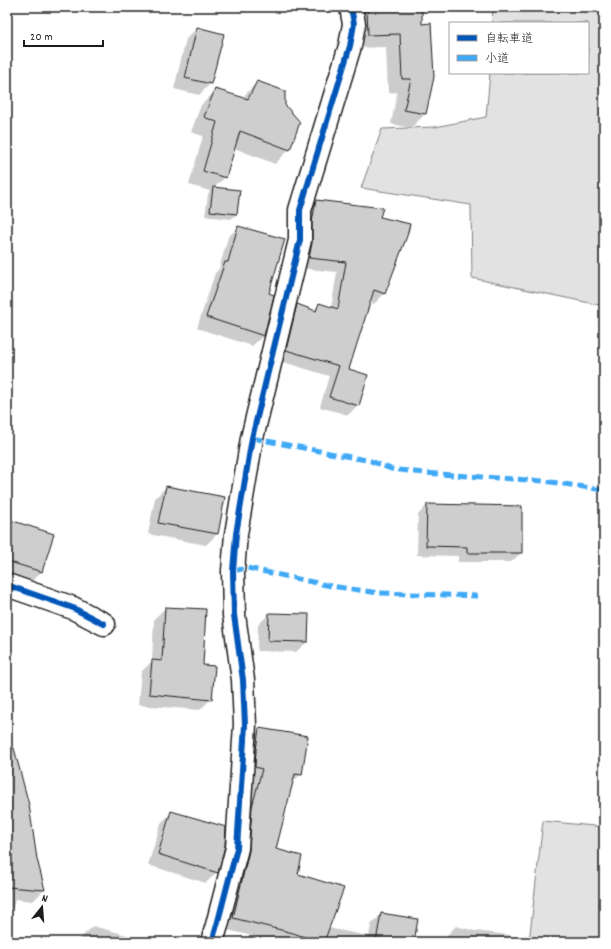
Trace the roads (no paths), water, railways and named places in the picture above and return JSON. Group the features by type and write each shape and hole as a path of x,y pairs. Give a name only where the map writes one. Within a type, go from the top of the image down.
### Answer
{"street":[{"path":"212,942 237,848 245,725 243,680 234,615 233,571 236,534 252,438 300,240 300,210 350,46 354,24 352,7"},
{"path":"7,585 72,608 104,624"}]}
